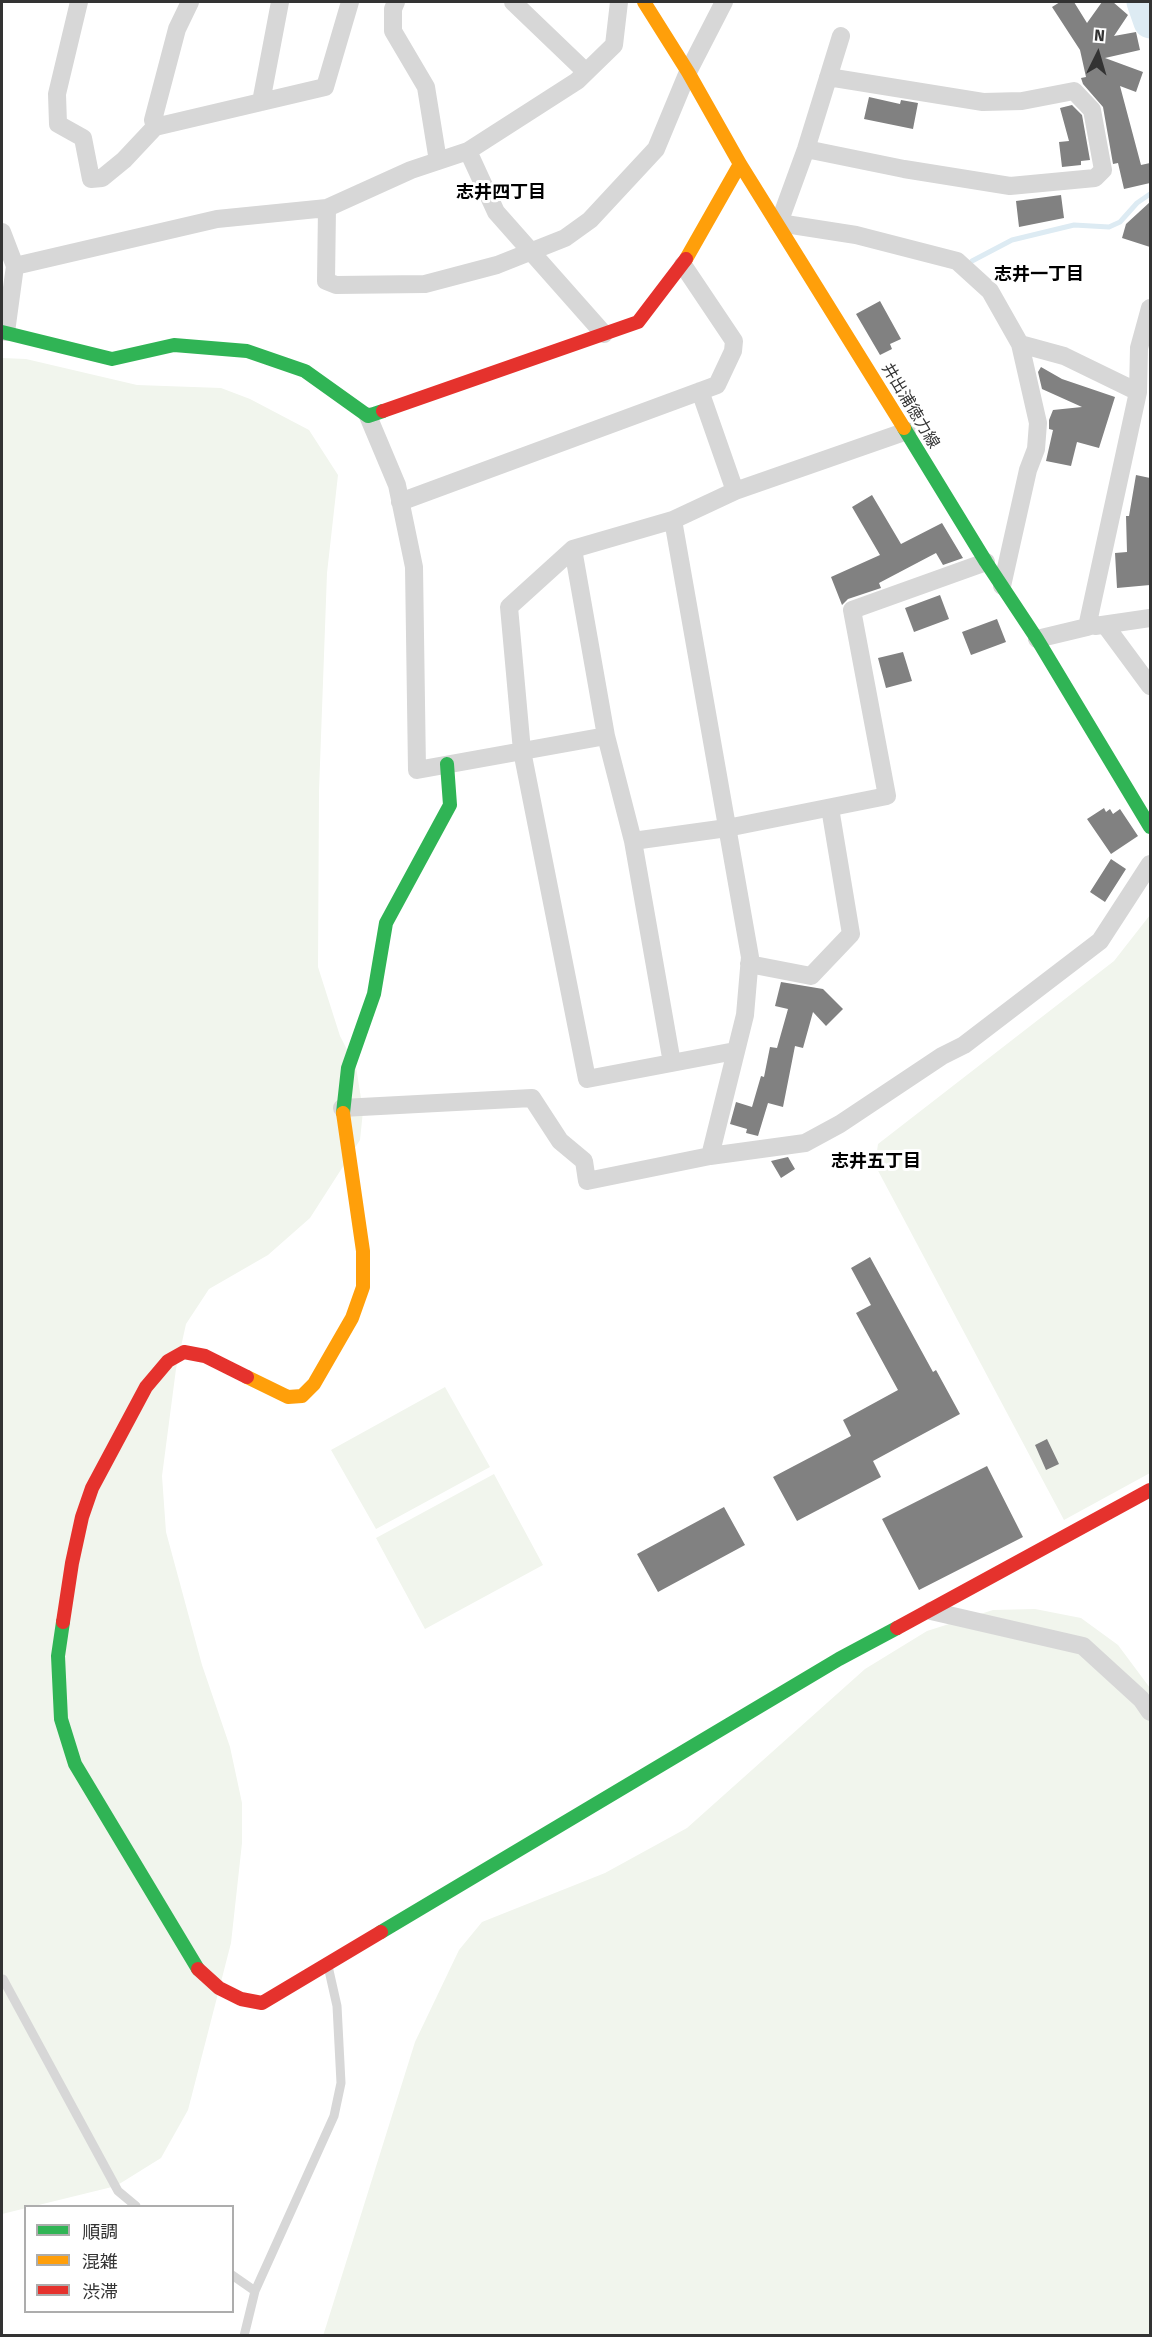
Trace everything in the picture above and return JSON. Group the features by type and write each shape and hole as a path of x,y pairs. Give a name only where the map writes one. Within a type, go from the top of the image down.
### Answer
{"street":[{"path":"79,2 57,94 58,124 83,138 91,179 102,177 124,160 155,127 325,87 350,2"},
{"path":"155,127 153,120 177,29 190,2"},
{"path":"261,102 280,2"},
{"path":"396,2 393,9 393,31 426,87 438,161"},
{"path":"513,2 586,72"},
{"path":"15,266 217,219 327,208 411,170 468,151 577,81 614,45 619,2"},
{"name":"井出浦徳力線","path":"644,2 688,72 740,164 779,223 986,562 1037,639 1150,827"},
{"path":"327,208 327,281 336,285 425,284 497,265 565,238 590,220 656,149 688,72 724,2"},
{"path":"841,36 806,149 779,223 856,235 957,261 990,291 1020,344 1038,423 1036,449 1028,470 1002,586"},
{"path":"806,149 904,169 1010,186 1095,178 1103,170 1092,110 1074,91 1022,101 983,102 828,77"},
{"path":"468,151 496,212 604,334"},
{"path":"368,416 638,322 683,265 740,164"},
{"path":"2,232 15,266 4,332 112,359 174,345 247,351 305,371 368,416 397,485 414,567 417,770 606,736"},
{"path":"400,502 717,385 733,351 734,341 683,265"},
{"path":"1096,626 1138,392 1150,309"},
{"path":"1020,344 1064,356 1138,392"},
{"path":"700,391 735,491"},
{"path":"735,1051 587,1079 522,752 509,608 573,549 674,520 735,491 907,431"},
{"path":"674,520 749,964 745,1015 710,1156"},
{"path":"573,549 606,736 633,841 672,1063"},
{"path":"633,841 727,828 887,796 852,610 986,562"},
{"path":"1037,639 1096,626 1150,618"},
{"path":"1096,626 1150,686"},
{"path":"447,764 450,805 386,924 374,994 348,1068 342,1108 363,1251 363,1287 352,1318 314,1384 302,1396 288,1397 205,1356 184,1352 168,1361 146,1387 92,1488 82,1518 72,1563 58,1656 61,1719 75,1764 196,1967 219,1988 241,2000 262,2002 809,1676 1150,1490"},
{"path":"749,964 811,976 851,933 830,808"},
{"path":"342,1108 532,1098 560,1141 584,1161 586,1181 710,1156 805,1143 840,1124 942,1056 964,1045 1100,941 1150,864"},
{"path":"931,1611 1083,1646 1142,1699 1150,1712"}],"lane":[{"path":"244,2336 255,2291 334,2116 341,2083 337,2006 327,1963"},
{"path":"3,1979 118,2191 135,2205"},
{"path":"234,2276 255,2291"}],"shaded area":[{"path":"2,358 26,359 137,385 221,388 250,399 309,430 338,475 327,573 319,791 318,967 340,1036 356,1067 363,1111 360,1140 310,1218 268,1255 209,1289 186,1324 176,1369 162,1476 166,1532 202,1665 230,1747 242,1803 242,1843 231,1943 188,2110 161,2158 116,2186 39,2205 24,2205 24,2209 2,2214"},
{"path":"1150,915 1150,1473 1064,1520 875,1165 878,1144 1114,961"},
{"path":"445,1387 490,1467 376,1529 331,1450"},
{"path":"494,1474 543,1565 425,1629 376,1538"},
{"path":"1035,1609 1081,1618 1118,1645 1150,1688 1150,2335 323,2336 415,2042 459,1950 482,1922 605,1873 687,1828 865,1669 927,1631 993,1610"}],"building":[{"path":"1060,2 1074,2 1087,23 1102,2 1113,2 1128,15 1114,36 1136,32 1140,50 1105,58 1143,72 1136,92 1120,86 1141,165 1150,163 1150,183 1124,189 1118,163 1113,164 1103,107 1083,84 1081,78 1086,77 1080,50 1052,7"},
{"path":"869,97 900,104 901,100 918,103 913,129 864,119"},
{"path":"1072,105 1082,115 1090,160 1081,161 1081,165 1062,167 1059,142 1069,141 1060,108"},
{"path":"1061,195 1064,218 1019,227 1016,201"},
{"path":"1150,202 1150,247 1122,238 1126,224"},
{"path":"880,301 901,339 890,344 892,349 880,355 856,314"},
{"path":"1041,367 1062,379 1115,397 1099,448 1077,442 1071,466 1046,461 1053,430 1049,429 1049,420 1053,410 1082,407 1042,389 1038,372"},
{"path":"1136,475 1150,478 1150,585 1117,588 1115,553 1127,552 1126,516 1129,516"},
{"path":"872,495 901,544 942,523 963,558 943,565 936,553 879,583 881,588 848,599 842,605 831,577 880,555 852,507"},
{"path":"940,595 949,619 914,632 905,608"},
{"path":"997,619 1006,642 971,655 962,632"},
{"path":"903,652 912,681 886,688 878,658"},
{"path":"1104,808 1106,812 1110,809 1113,814 1120,809 1138,836 1111,854 1087,819"},
{"path":"1111,859 1126,869 1105,902 1090,892"},
{"path":"781,982 823,989 843,1009 826,1026 813,1012 803,1048 795,1046 783,1107 768,1103 758,1136 746,1133 747,1129 730,1124 736,1102 752,1107 761,1076 764,1077 770,1047 777,1048 788,1009 775,1006"},
{"path":"788,1157 795,1169 781,1178 771,1161"},
{"path":"870,1257 933,1372 936,1370 960,1414 873,1461 881,1477 797,1521 773,1477 851,1436 843,1420 898,1390 856,1313 871,1305 851,1268"},
{"path":"1047,1439 1059,1464 1046,1470 1035,1445"},
{"path":"987,1466 1023,1537 919,1590 882,1519"},
{"path":"724,1507 745,1545 658,1592 637,1554"}],"waterway":[{"path":"1143,2 1150,22"},
{"path":"972,261 1012,240 1074,225 1109,227 1120,222 1137,203 1150,194"}],"traffic: fast":[{"path":"2,332 112,359 174,345 247,351 305,371 368,416 383,411"},
{"path":"904,428 986,562 1037,639 1150,827"},
{"path":"343,1113 348,1068 374,994 386,923 450,805 447,764"},
{"path":"63,1622 58,1656 61,1719 75,1764 198,1969"},
{"path":"381,1932 839,1659 897,1628"}],"traffic: slow":[{"path":"644,2 688,72 740,164 904,428"},
{"path":"686,259 740,164"},
{"path":"247,1377 288,1397 302,1396 314,1384 352,1318 363,1287 363,1251 343,1113"}],"traffic: jam":[{"path":"383,411 638,322 686,259"},
{"path":"63,1622 72,1563 82,1517 92,1488 146,1387 168,1361 184,1352 205,1356 247,1377"},
{"path":"897,1628 1150,1490"},
{"path":"198,1969 219,1988 241,1999 262,2003 381,1932"}],"district":[{"name":"志井四丁目","path":"501,193"},
{"name":"志井一丁目","path":"1039,275"},
{"name":"志井五丁目","path":"876,1162"}]}
